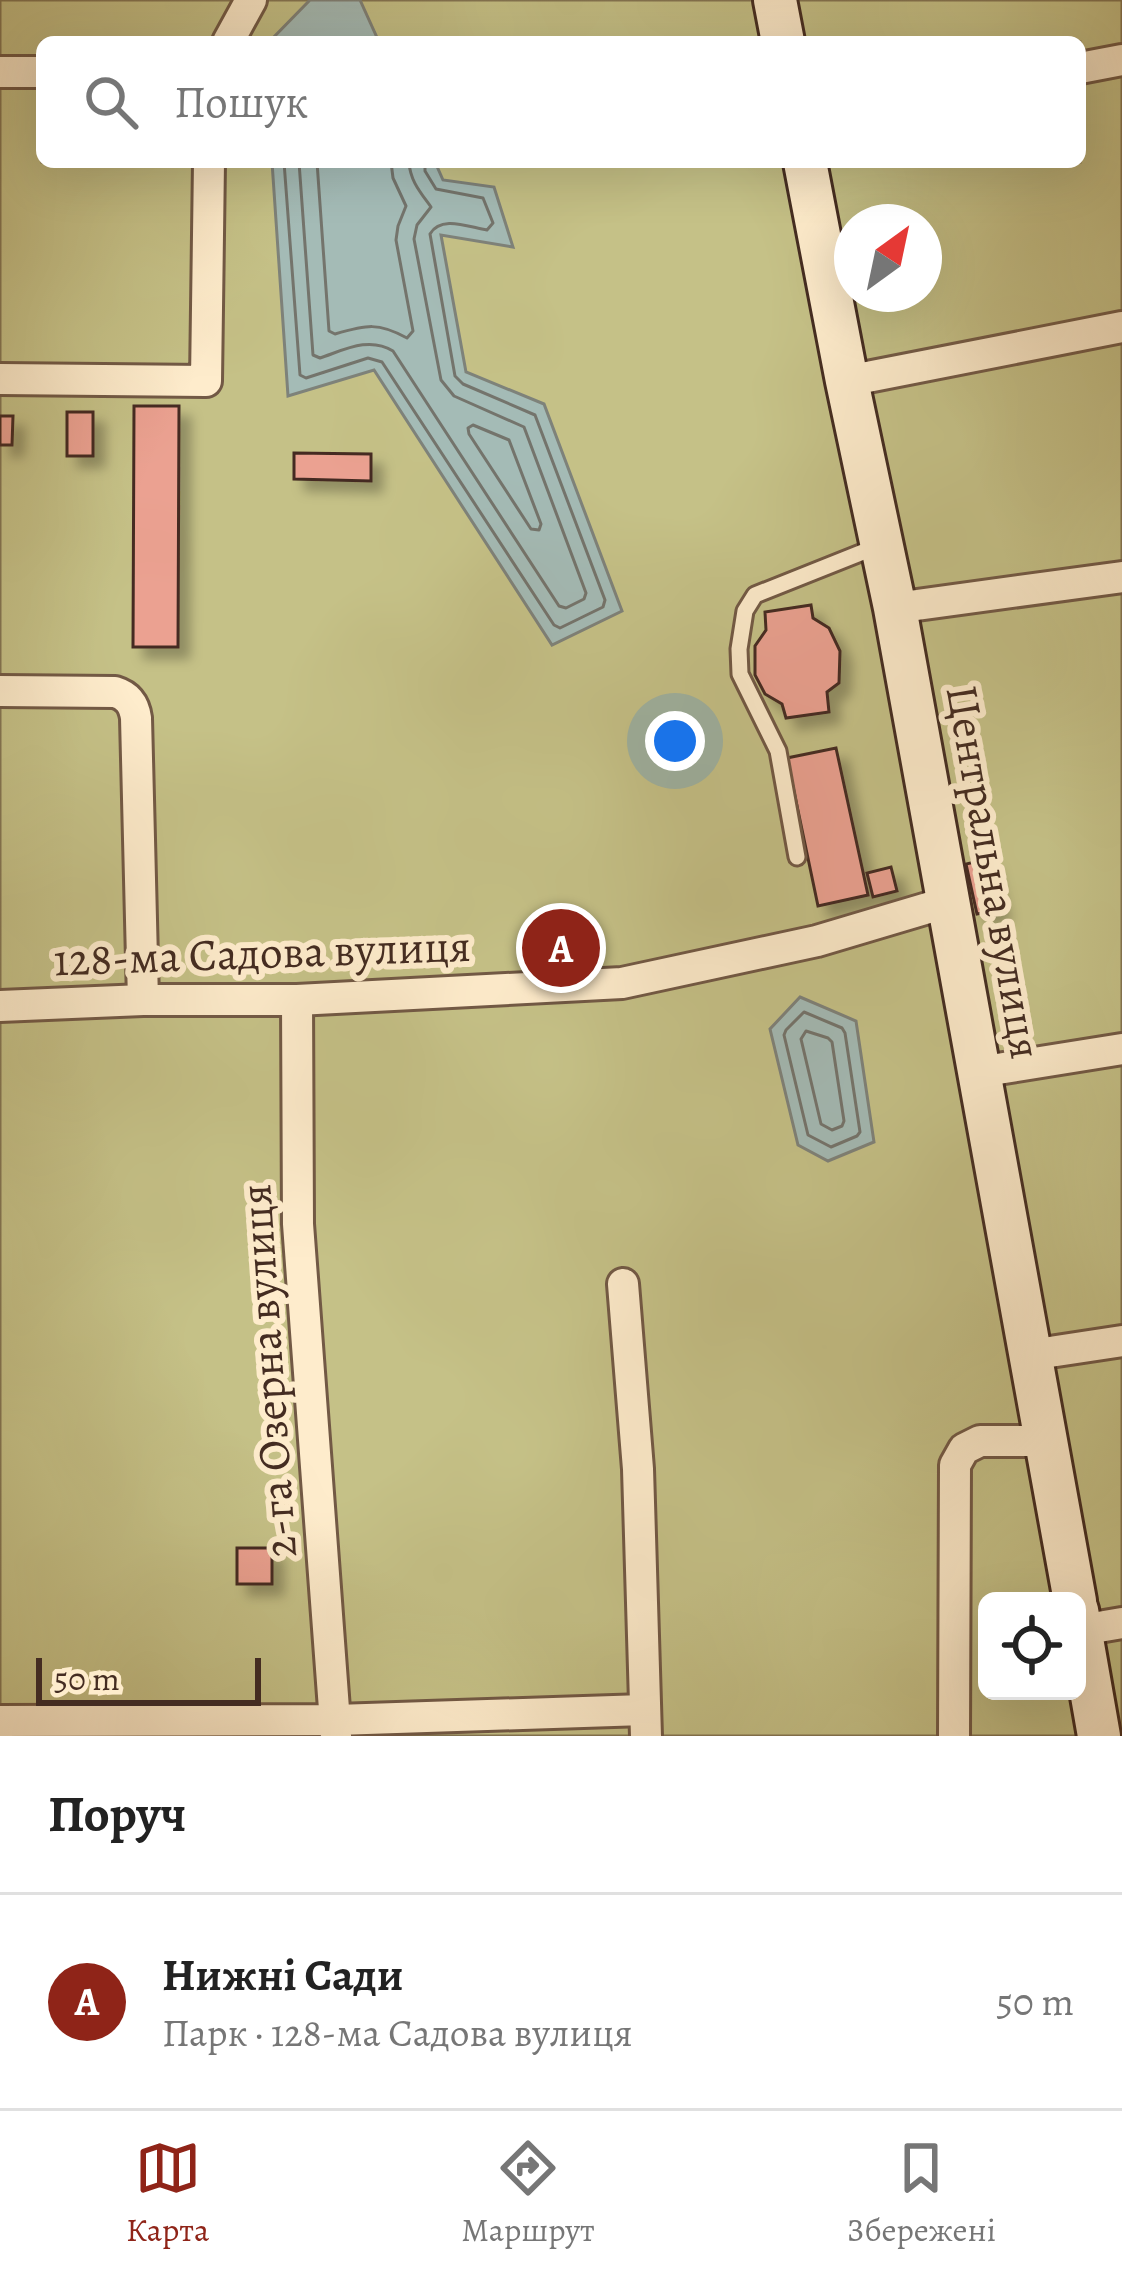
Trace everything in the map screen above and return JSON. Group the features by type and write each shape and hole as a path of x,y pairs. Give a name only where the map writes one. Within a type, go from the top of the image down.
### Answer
{"street":[{"path":"231,36 251,0"},
{"path":"775,0 782,36"},
{"path":"1086,67 1122,60"},
{"path":"0,72 36,72"},
{"path":"0,380 206,380 209,168"},
{"name":"Центральна вулиця","path":"807,168 895,608 1045,1442 1089,1616 1099,1736"},
{"path":"847,381 1122,327"},
{"path":"895,608 1122,577"},
{"path":"0,691 115,692 132,704 143,1000"},
{"name":"128-ма Садова вулиця","path":"0,1006 296,1000 622,983 817,940 948,902"},
{"name":"2-га Озерна вулиця","path":"296,1000 298,1223 336,1728"},
{"path":"979,1072 1122,1048"},
{"path":"0,1721 336,1728 645,1723 638,1469 623,1284"},
{"path":"1030,1355 1122,1341"},
{"path":"954,1736 955,1465 964,1449 980,1441 1045,1442"}],"lane":[{"path":"797,857 778,751 740,674 745,610 754,595 881,545"}],"shaded area":[{"path":"0,0 1122,0 1122,1736 0,1736"}],"water":[{"path":"310,0 360,0 376,36 275,36"},
{"path":"272,168 438,168 443,180 494,187 513,247 441,235 466,372 544,404 622,611 552,645 374,370 288,396"},
{"path":"800,997 856,1021 874,1142 828,1161 798,1145 770,1029"}],"building":[{"path":"134,406 179,406 178,647 133,647"},
{"path":"67,412 93,412 93,456 67,456"},
{"path":"0,416 13,416 12,445 0,445"},
{"path":"294,453 371,454 371,481 294,479"},
{"path":"811,605 813,618 829,628 840,651 839,683 827,692 829,712 786,718 782,704 765,694 755,675 755,646 766,630 765,612"},
{"path":"836,748 868,895 818,906 787,758"},
{"path":"987,859 999,910 977,914 966,864"},
{"path":"891,867 897,891 873,897 867,873"},
{"path":"237,1548 272,1548 272,1584 237,1584"}],"place":[{"name":"Нижні Сади","path":"561,948"}]}
